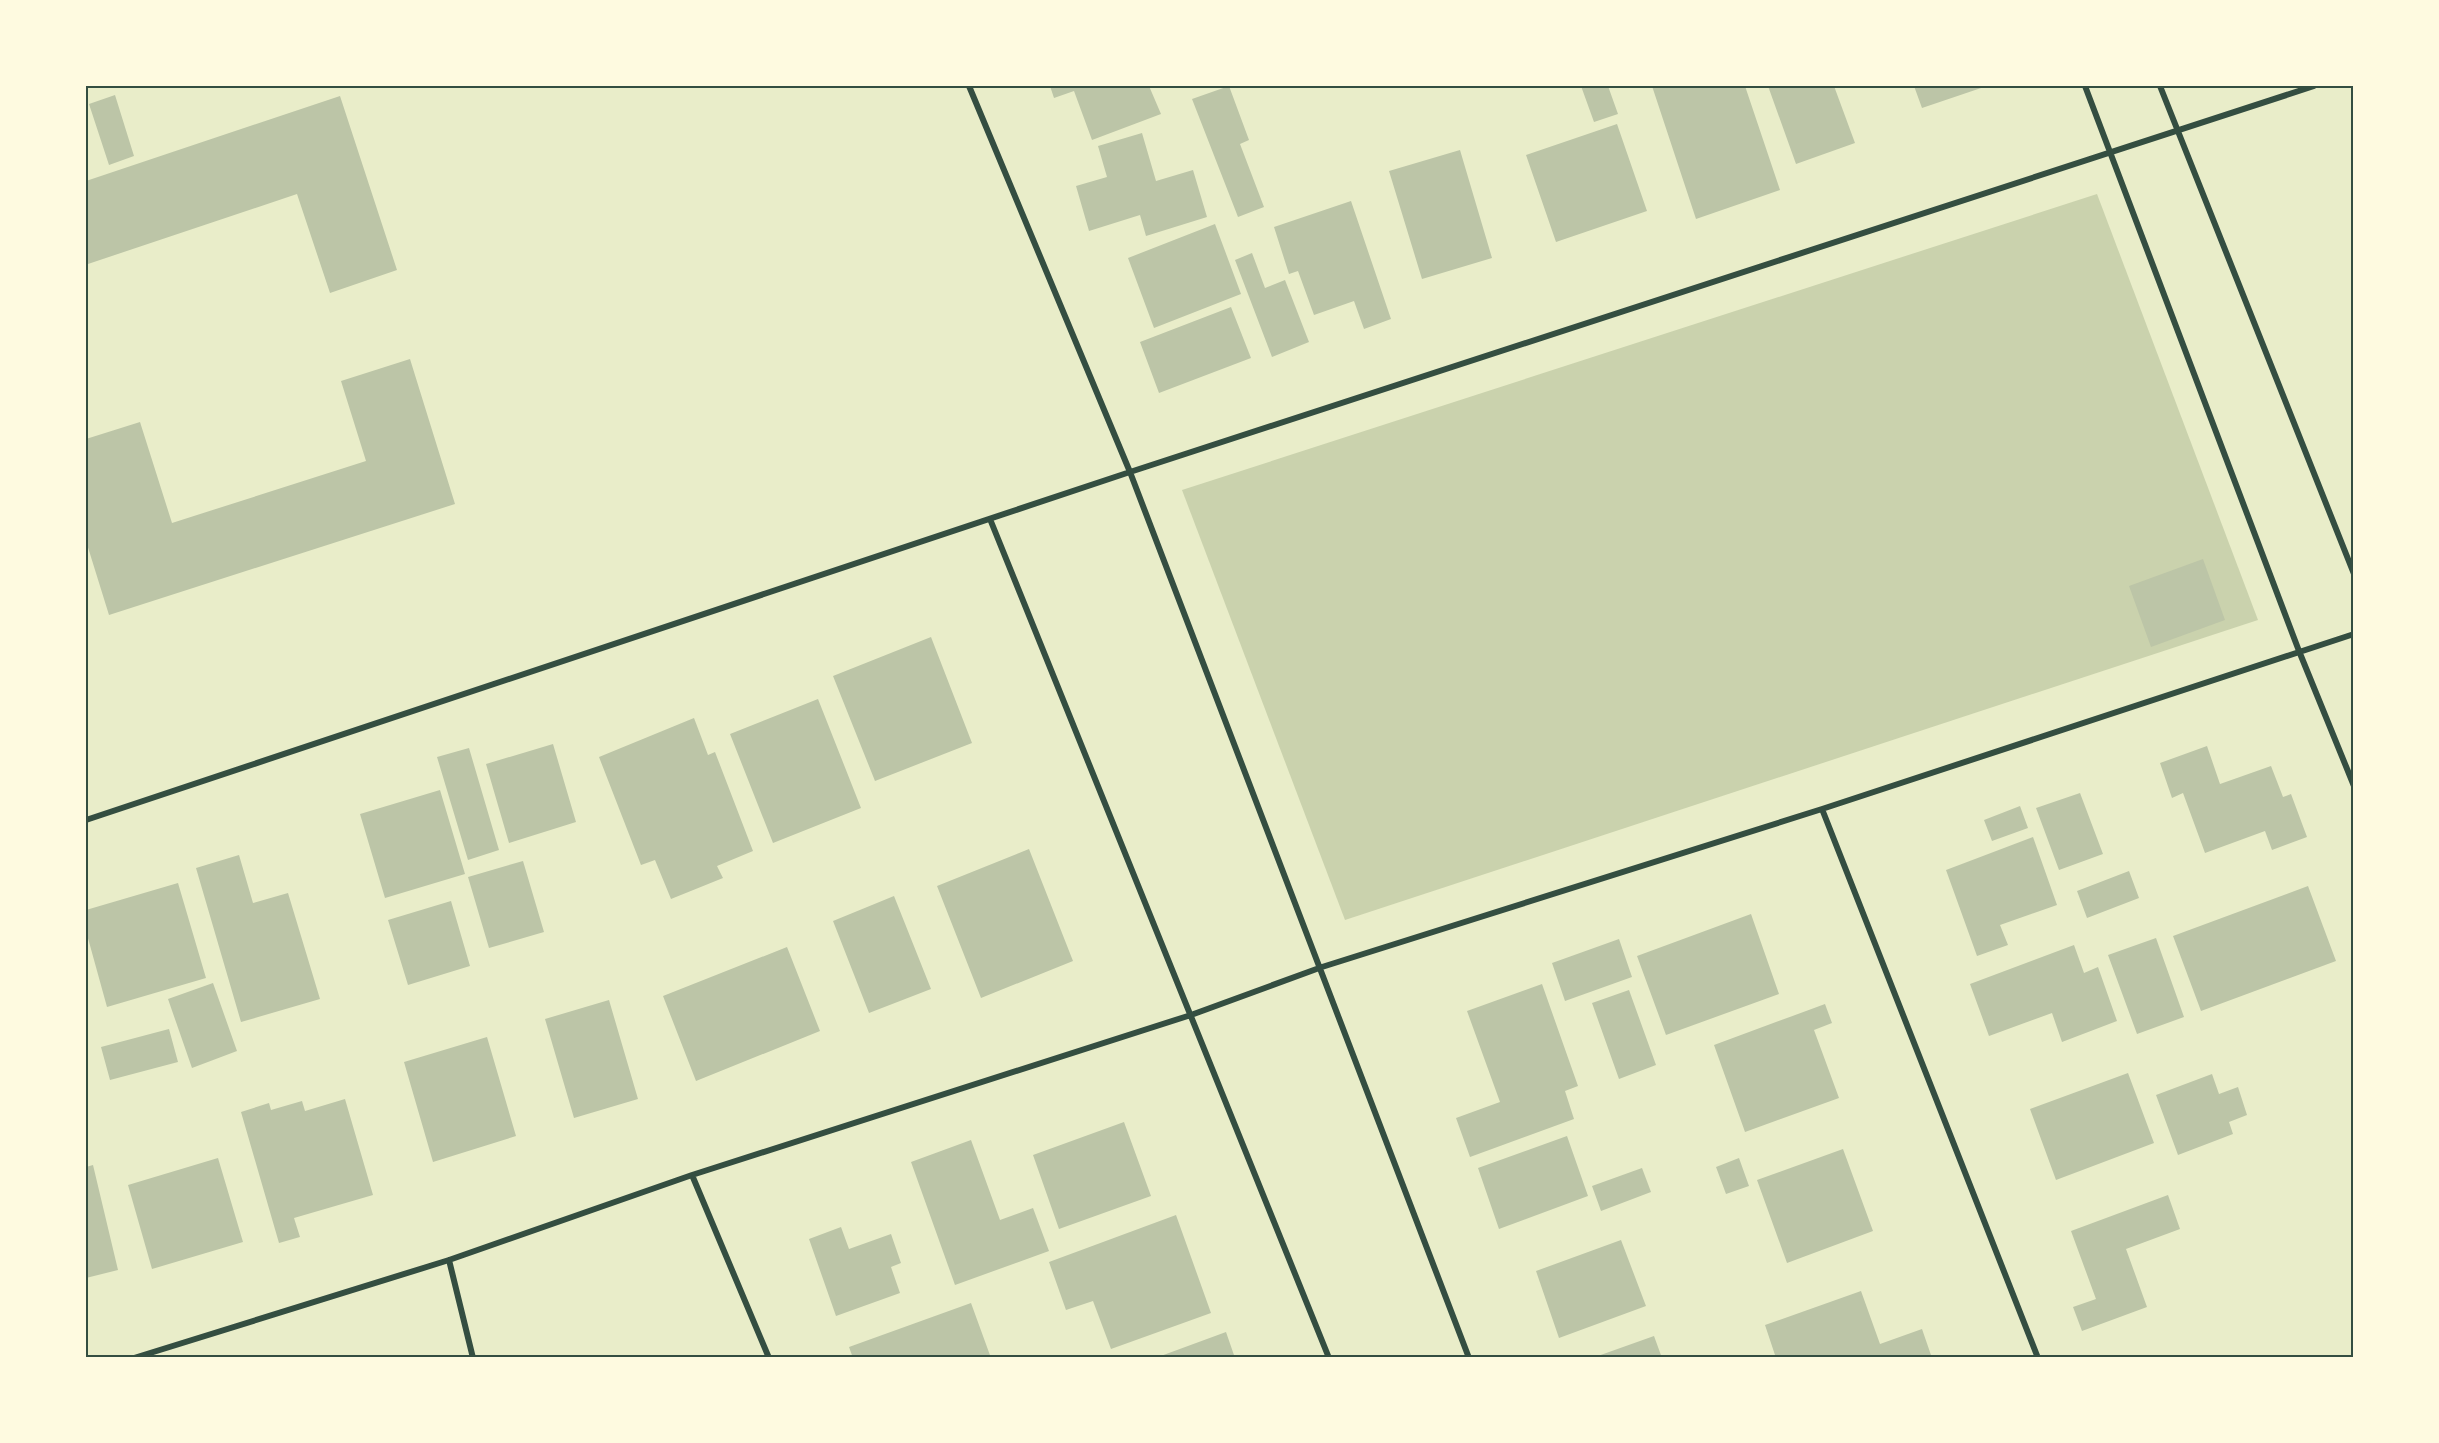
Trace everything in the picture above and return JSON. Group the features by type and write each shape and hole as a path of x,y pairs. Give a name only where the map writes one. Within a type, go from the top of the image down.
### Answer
{"street":[{"path":"969,86 1131,472 1322,967 1469,1358"},
{"path":"2085,86 2299,651 2354,786"},
{"path":"2160,86 2354,574"},
{"path":"86,820 1131,472 2314,86"},
{"path":"990,519 1329,1358"},
{"path":"134,1358 449,1260 692,1175 1191,1015 1322,967 1822,809 2354,634"},
{"path":"1822,809 2038,1358"},
{"path":"692,1175 769,1358"},
{"path":"449,1260 473,1358"}],"green space":[{"path":"2097,194 2258,620 1345,920 1182,490"}],"building":[{"path":"1050,86 1149,86 1161,114 1092,140 1074,91 1054,98"},
{"path":"1229,86 1249,140 1240,144 1264,207 1238,217 1192,99"},
{"path":"1581,86 1608,86 1618,114 1594,122"},
{"path":"1652,86 1745,86 1780,190 1696,219"},
{"path":"1768,86 1834,86 1855,143 1796,164"},
{"path":"1914,86 1987,86 1922,108"},
{"path":"115,95 134,156 109,165 89,104"},
{"path":"340,96 397,270 330,293 297,194 88,264 86,258 86,181"},
{"path":"1617,124 1647,211 1556,242 1526,155"},
{"path":"1142,133 1156,181 1193,170 1207,217 1146,236 1140,215 1089,231 1076,186 1107,177 1098,146"},
{"path":"1460,150 1492,258 1422,279 1389,171"},
{"path":"1351,201 1391,319 1364,329 1354,301 1314,315 1298,271 1289,274 1274,227"},
{"path":"1215,224 1241,294 1154,328 1128,258"},
{"path":"1252,253 1265,288 1285,280 1309,342 1272,357 1235,260"},
{"path":"1231,307 1251,358 1159,393 1140,342"},
{"path":"410,359 455,504 109,615 86,541 86,439 140,422 172,523 366,461 341,381"},
{"path":"2203,559 2225,620 2151,647 2129,586"},
{"path":"931,637 972,743 875,781 833,676"},
{"path":"818,699 861,808 773,843 730,734"},
{"path":"694,718 708,755 715,752 753,851 717,866 723,878 671,899 655,860 641,865 599,757"},
{"path":"553,744 576,822 509,843 486,764"},
{"path":"2207,746 2220,784 2271,766 2283,797 2291,794 2307,837 2272,850 2265,831 2205,853 2183,793 2172,798 2160,763"},
{"path":"469,748 499,850 468,860 437,757"},
{"path":"440,790 465,874 385,898 360,814"},
{"path":"2080,793 2103,854 2059,870 2036,808"},
{"path":"2020,806 2028,828 1992,841 1984,820"},
{"path":"2033,837 2057,905 2000,925 2008,945 1977,956 1946,870"},
{"path":"1029,849 1073,961 981,998 937,886"},
{"path":"239,855 253,903 288,893 320,999 241,1022 196,868"},
{"path":"523,861 544,932 489,948 468,877"},
{"path":"2129,871 2139,898 2087,918 2077,891"},
{"path":"178,883 206,978 107,1007 86,931 86,910"},
{"path":"2308,886 2336,961 2201,1011 2173,936"},
{"path":"894,896 931,989 869,1013 833,921"},
{"path":"451,901 470,966 408,985 388,920"},
{"path":"1751,914 1779,994 1666,1035 1637,956"},
{"path":"2156,938 2184,1017 2137,1034 2108,955"},
{"path":"1619,939 1632,977 1565,1001 1552,963"},
{"path":"2074,945 2084,973 2098,967 2117,1021 2062,1042 2052,1013 1989,1036 1970,984"},
{"path":"787,947 820,1031 696,1081 663,996"},
{"path":"213,983 237,1051 192,1068 168,999"},
{"path":"1542,984 1578,1086 1565,1091 1574,1119 1470,1157 1456,1118 1500,1102 1467,1011"},
{"path":"1629,990 1656,1065 1619,1079 1592,1003"},
{"path":"609,1000 638,1099 574,1118 545,1019"},
{"path":"1825,1004 1832,1023 1814,1030 1839,1098 1745,1132 1714,1045"},
{"path":"169,1029 178,1062 110,1080 101,1047"},
{"path":"487,1037 516,1136 433,1162 404,1062"},
{"path":"2128,1073 2154,1143 2056,1180 2030,1109"},
{"path":"2212,1074 2219,1094 2238,1087 2247,1115 2229,1122 2233,1134 2178,1155 2156,1095"},
{"path":"345,1099 373,1195 294,1218 300,1237 279,1243 241,1112 269,1103 271,1110 302,1101 305,1111"},
{"path":"1124,1122 1151,1196 1059,1229 1033,1155"},
{"path":"1567,1136 1588,1196 1499,1229 1478,1168"},
{"path":"971,1140 1000,1220 1033,1208 1049,1251 955,1285 911,1162"},
{"path":"1843,1149 1873,1231 1787,1263 1757,1180"},
{"path":"218,1158 243,1242 152,1269 128,1185"},
{"path":"1739,1158 1749,1186 1726,1194 1716,1167"},
{"path":"93,1165 118,1270 86,1278 86,1167"},
{"path":"1642,1168 1651,1192 1601,1211 1592,1186"},
{"path":"2168,1195 2180,1229 2126,1249 2147,1307 2082,1331 2073,1307 2096,1299 2071,1231"},
{"path":"1176,1215 1211,1313 1111,1349 1093,1301 1066,1310 1049,1262"},
{"path":"841,1227 849,1249 891,1234 901,1263 891,1267 900,1293 836,1316 809,1239"},
{"path":"1621,1240 1646,1306 1559,1338 1536,1271"},
{"path":"1861,1291 1880,1344 1922,1329 1932,1358 1776,1358 1765,1325"},
{"path":"971,1303 991,1358 853,1358 849,1347"},
{"path":"1226,1332 1235,1358 1158,1358 1158,1357"},
{"path":"1654,1336 1662,1358 1595,1358 1595,1357"}]}
